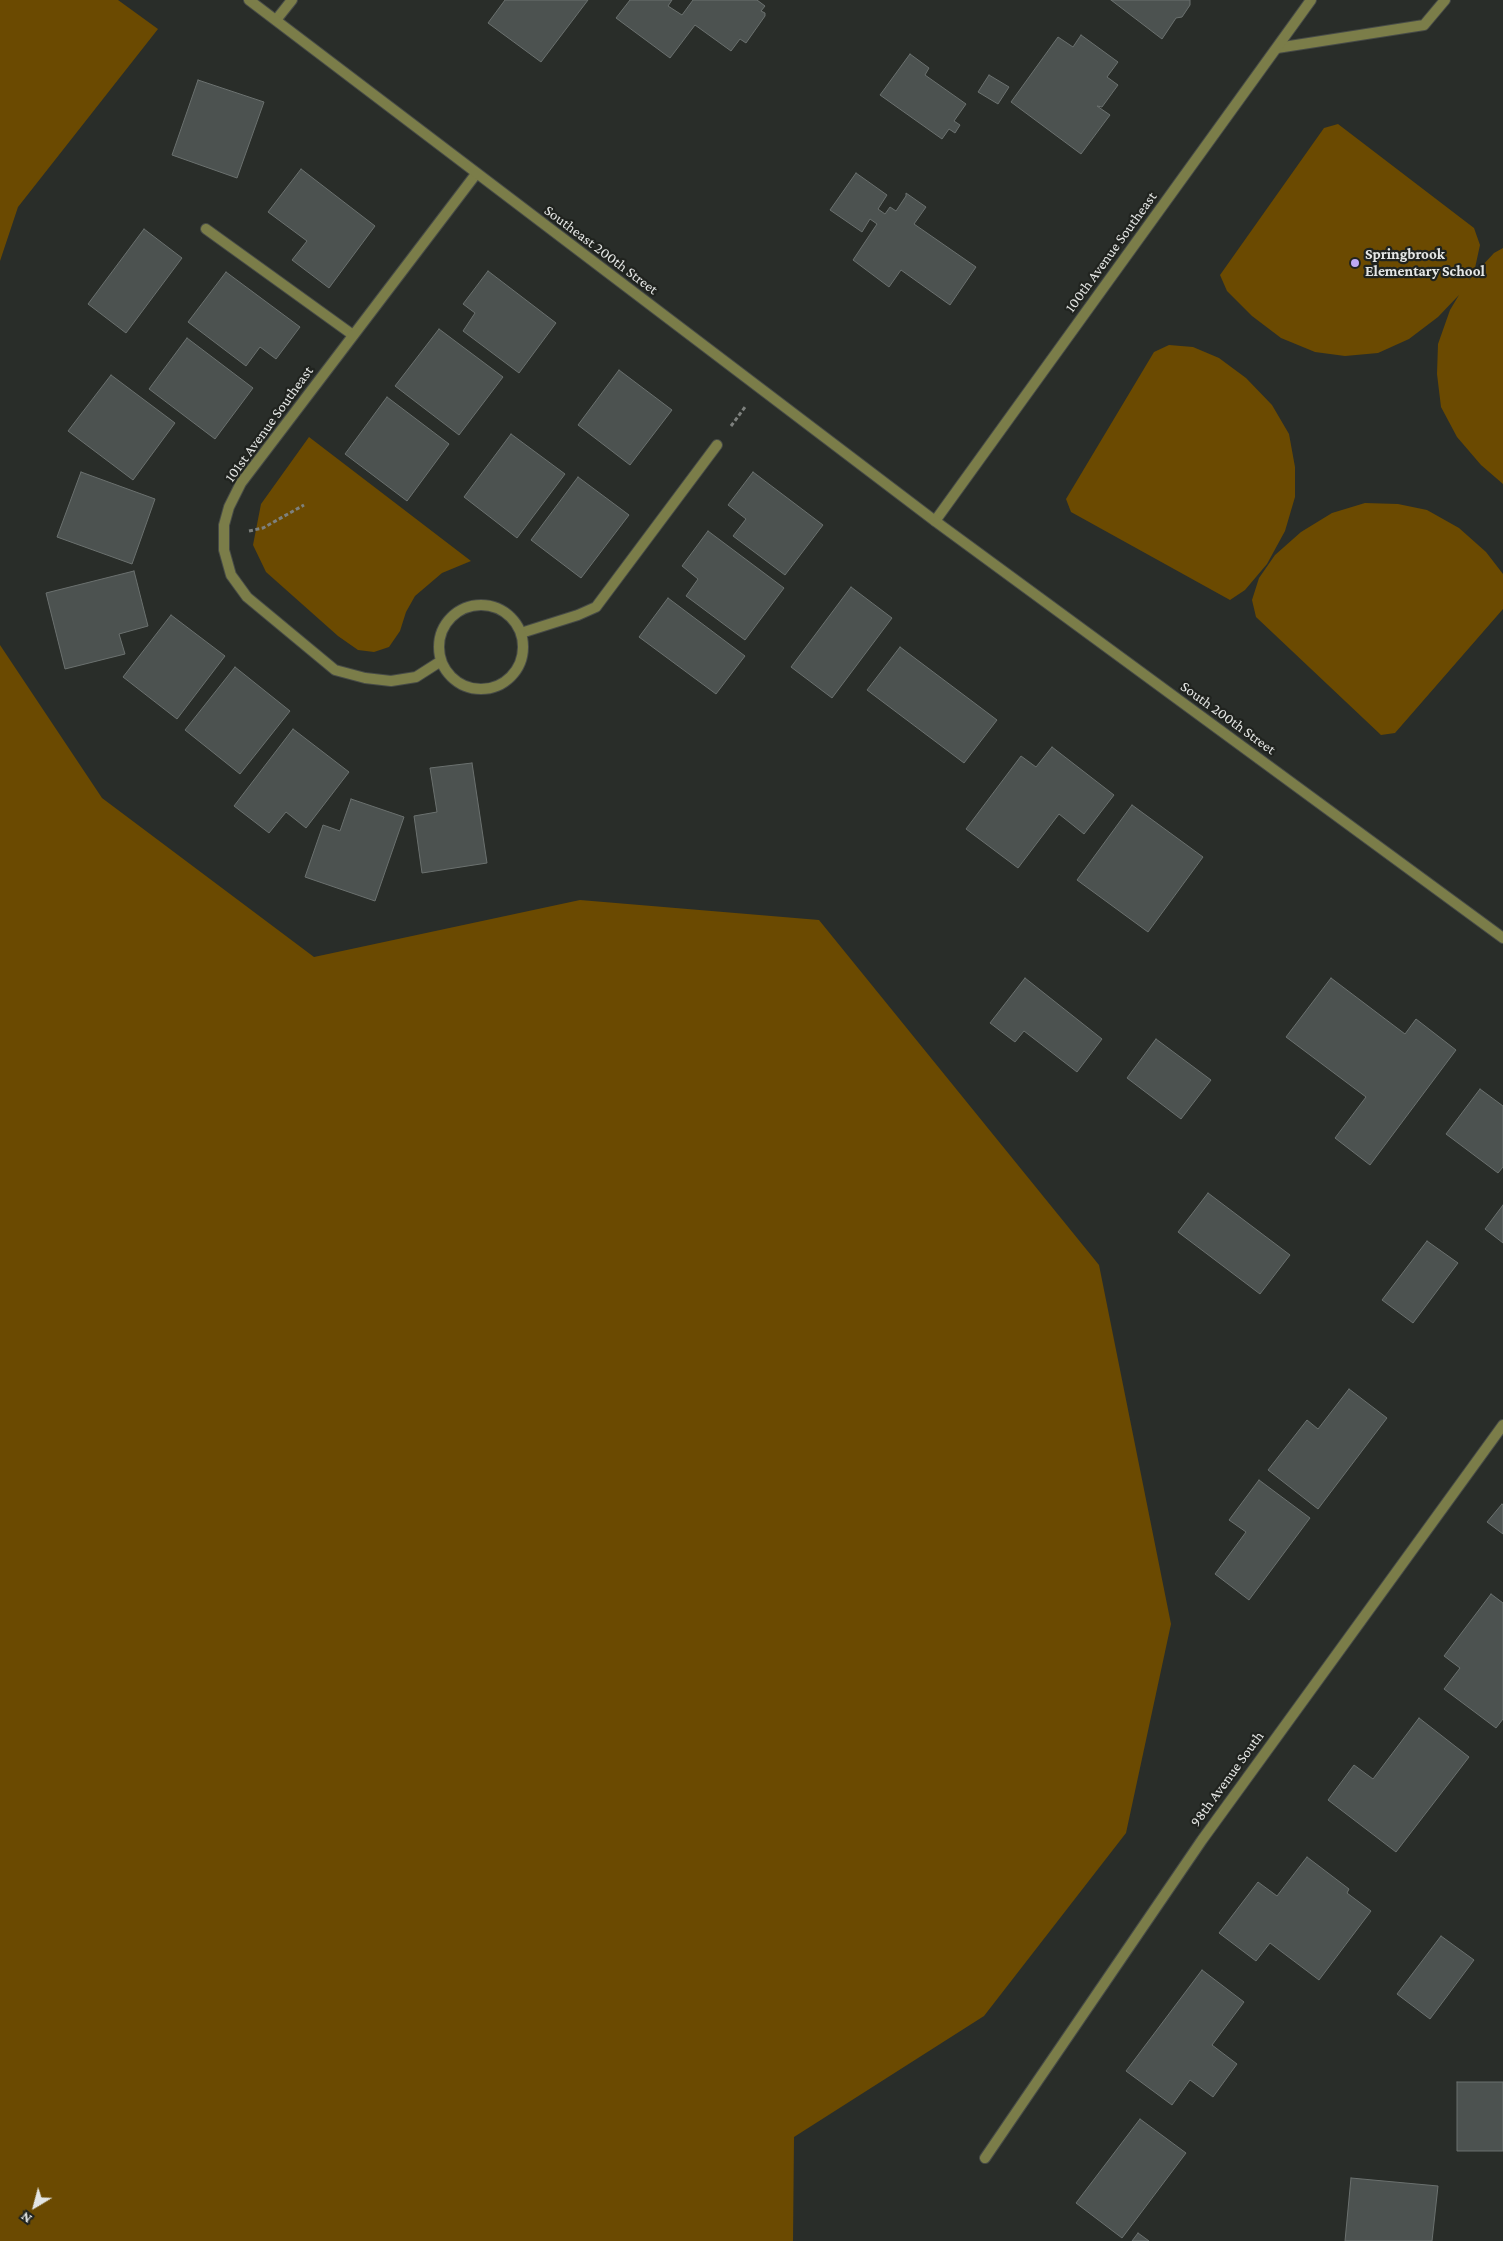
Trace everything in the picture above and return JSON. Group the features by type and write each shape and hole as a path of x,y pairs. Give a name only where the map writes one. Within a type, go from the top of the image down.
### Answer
{"street":[{"name":"Southeast 200th Street","path":"250,0 476,174 935,521"},
{"path":"276,20 292,0"},
{"name":"100th Avenue Southeast","path":"935,521 1311,0"},
{"path":"1276,48 1424,25 1445,0"},
{"name":"101st Avenue Southeast","path":"441,661 416,677 391,681 365,678 334,670 247,597 231,574 224,550 224,525 229,507 241,483 476,174"},
{"path":"206,230 353,335"},
{"path":"520,633 578,615 596,607 718,445"},
{"name":"South 200th Street","path":"935,521 1503,938"},
{"path":"483,605 499,609 512,619 520,633 522,650 519,665 509,679 494,687 478,689 462,685 449,675 441,661 438,645 443,629 452,616 467,607 483,605"},
{"name":"98th Avenue South","path":"985,2158 1202,1840 1503,1425"}],"path":[{"path":"718,445 759,388"},
{"path":"224,538 264,528 304,505"}],"shaded area":[{"path":"0,0 118,0 158,29 18,207 0,261"},
{"path":"1338,124 1474,228 1480,245 1475,268 1469,280 1494,253 1503,248 1503,484 1481,465 1457,437 1441,407 1437,374 1438,344 1450,310 1459,295 1438,317 1409,339 1378,353 1345,356 1315,352 1281,338 1252,316 1227,291 1220,275 1324,128"},
{"path":"1169,345 1193,347 1219,358 1246,378 1272,405 1289,434 1295,467 1295,497 1285,531 1267,564 1245,590 1230,600 1071,512 1066,499 1154,352"},
{"path":"309,437 471,561 442,573 415,596 406,612 400,631 389,647 374,652 358,650 338,636 266,572 253,545 261,504"},
{"path":"1365,503 1398,504 1427,510 1459,528 1486,552 1503,574 1503,609 1395,733 1381,735 1256,617 1252,600 1259,578 1275,555 1301,532 1332,513"},
{"path":"0,645 102,798 314,957 580,900 819,920 1099,1265 1171,1624 1126,1833 984,2016 794,2137 793,2241 0,2241"}],"building":[{"path":"505,0 588,0 541,62 488,23"},
{"path":"630,0 672,0 668,6 682,15 693,0 757,0 765,6 761,11 765,13 765,16 746,43 740,39 731,51 695,25 670,58 616,18"},
{"path":"1111,0 1190,0 1190,5 1182,17 1176,18 1162,39"},
{"path":"1081,35 1118,62 1107,77 1118,85 1102,107 1097,106 1110,115 1081,154 1011,102 1058,37 1073,47"},
{"path":"910,54 929,68 925,75 966,104 954,121 960,125 955,133 949,129 942,139 880,95"},
{"path":"989,75 1009,87 998,104 978,92"},
{"path":"198,80 264,102 237,178 172,155"},
{"path":"301,169 375,226 329,288 292,260 307,241 268,212"},
{"path":"856,173 887,195 878,209 885,214 890,207 896,211 906,193 926,207 914,224 976,267 950,305 901,270 889,287 853,260 877,224 870,219 862,232 830,210"},
{"path":"144,229 182,258 126,333 88,304"},
{"path":"488,271 556,323 519,373 463,331 475,313 463,304"},
{"path":"226,272 300,327 276,359 260,347 246,366 188,322"},
{"path":"439,329 503,377 459,435 395,386"},
{"path":"187,338 253,388 215,439 149,389"},
{"path":"619,370 672,410 630,465 578,425"},
{"path":"111,375 175,423 133,480 68,431"},
{"path":"387,397 449,444 407,501 345,454"},
{"path":"511,434 565,474 517,538 464,497"},
{"path":"81,472 155,499 132,564 57,537"},
{"path":"753,472 823,525 785,575 733,536 746,519 728,505"},
{"path":"578,477 629,515 581,578 531,540"},
{"path":"708,531 784,588 745,640 686,596 698,579 682,566"},
{"path":"134,571 148,626 119,634 125,654 65,669 46,593"},
{"path":"851,587 892,618 832,698 791,667"},
{"path":"668,598 745,656 716,694 639,637"},
{"path":"171,615 225,656 177,719 123,677"},
{"path":"900,647 997,720 964,763 867,690"},
{"path":"235,667 290,711 240,774 185,730"},
{"path":"293,729 349,772 306,828 286,812 269,833 234,806"},
{"path":"1052,747 1114,795 1084,834 1059,814 1018,868 966,829 1021,756 1036,767"},
{"path":"472,763 487,863 422,873 414,816 437,812 430,768"},
{"path":"351,799 404,817 375,901 305,877 323,825 340,831"},
{"path":"1132,805 1203,857 1148,932 1077,880"},
{"path":"1025,978 1102,1039 1077,1072 1024,1031 1015,1042 990,1023"},
{"path":"1331,978 1405,1034 1416,1019 1456,1050 1370,1165 1335,1138 1366,1097 1286,1037"},
{"path":"1156,1039 1211,1080 1181,1119 1127,1078"},
{"path":"1480,1089 1503,1106 1503,1167 1498,1173 1446,1134"},
{"path":"1208,1193 1290,1255 1260,1294 1178,1232"},
{"path":"1503,1205 1503,1243 1485,1229"},
{"path":"1427,1241 1458,1263 1413,1323 1382,1300"},
{"path":"1349,1389 1387,1418 1318,1509 1268,1470 1307,1420 1318,1429"},
{"path":"1259,1480 1310,1518 1249,1600 1215,1574 1246,1532 1229,1520"},
{"path":"1503,1505 1503,1534 1487,1522"},
{"path":"1491,1594 1503,1603 1503,1719 1496,1728 1444,1689 1460,1668 1444,1656"},
{"path":"1419,1718 1469,1757 1396,1852 1328,1800 1354,1765 1373,1779"},
{"path":"1307,1857 1349,1889 1347,1893 1371,1911 1319,1980 1270,1943 1256,1961 1219,1933 1258,1882 1277,1896"},
{"path":"1441,1936 1474,1960 1430,2019 1397,1994"},
{"path":"1202,1970 1244,2002 1212,2045 1237,2064 1213,2097 1190,2080 1172,2105 1126,2071"},
{"path":"1457,2082 1503,2082 1503,2151 1457,2151"},
{"path":"1140,2119 1186,2153 1122,2238 1076,2203"},
{"path":"1351,2178 1438,2186 1432,2241 1345,2241"},
{"path":"1138,2233 1149,2241 1132,2241"}],"place":[{"name":"Springbrook Elementary School","path":"1355,263"}]}
